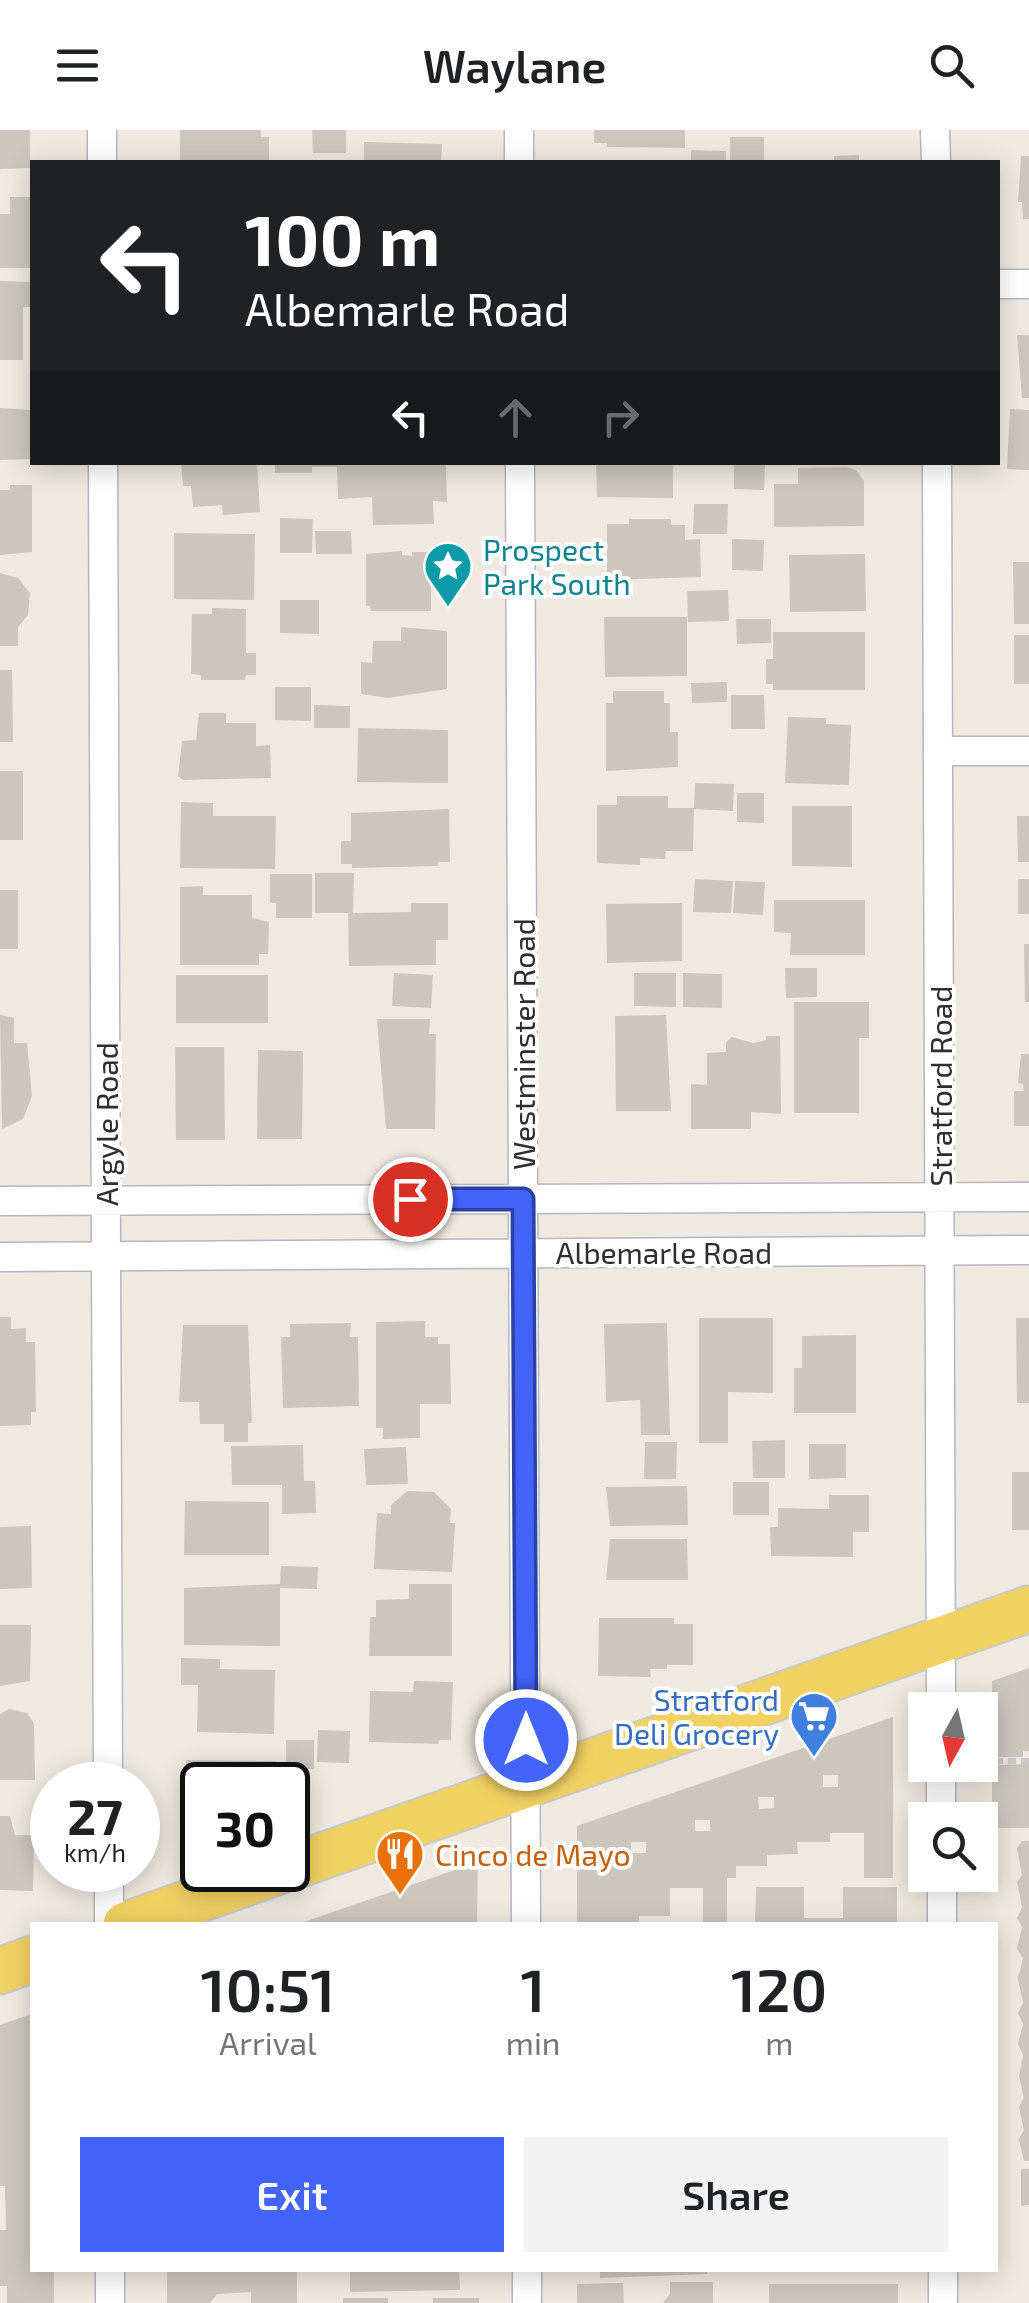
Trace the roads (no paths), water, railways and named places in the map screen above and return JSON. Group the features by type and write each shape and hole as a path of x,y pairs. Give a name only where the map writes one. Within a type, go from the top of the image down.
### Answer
{"main road":[{"path":"310,1860 1029,1609"},
{"path":"135,1922 220,1892"},
{"path":"0,1971 30,1960"}],"street":[{"path":"102,130 102,160"},
{"path":"519,130 519,160"},
{"path":"936,130 936,160"},
{"path":"1000,284 1029,284"},
{"name":"Argyle Road","path":"104,465 108,1762"},
{"name":"Westminster Road","path":"520,465 526,1922"},
{"name":"Stratford Road","path":"937,465 941,1692"},
{"path":"938,751 1029,751"},
{"name":"Albemarle Road","path":"0,1201 1029,1196"},
{"name":"Albemarle Road","path":"0,1257 1029,1250"},
{"path":"108,1892 109,1922"},
{"path":"942,1892 942,1922"},
{"path":"110,2272 110,2303"},
{"path":"527,2272 527,2303"},
{"path":"943,2272 943,2303"}],"place":[{"name":"Prospect Park South","path":"448,608"},
{"name":"Stratford Deli Grocery","path":"814,1758"},
{"name":"Cinco de Mayo","path":"400,1896"}]}
